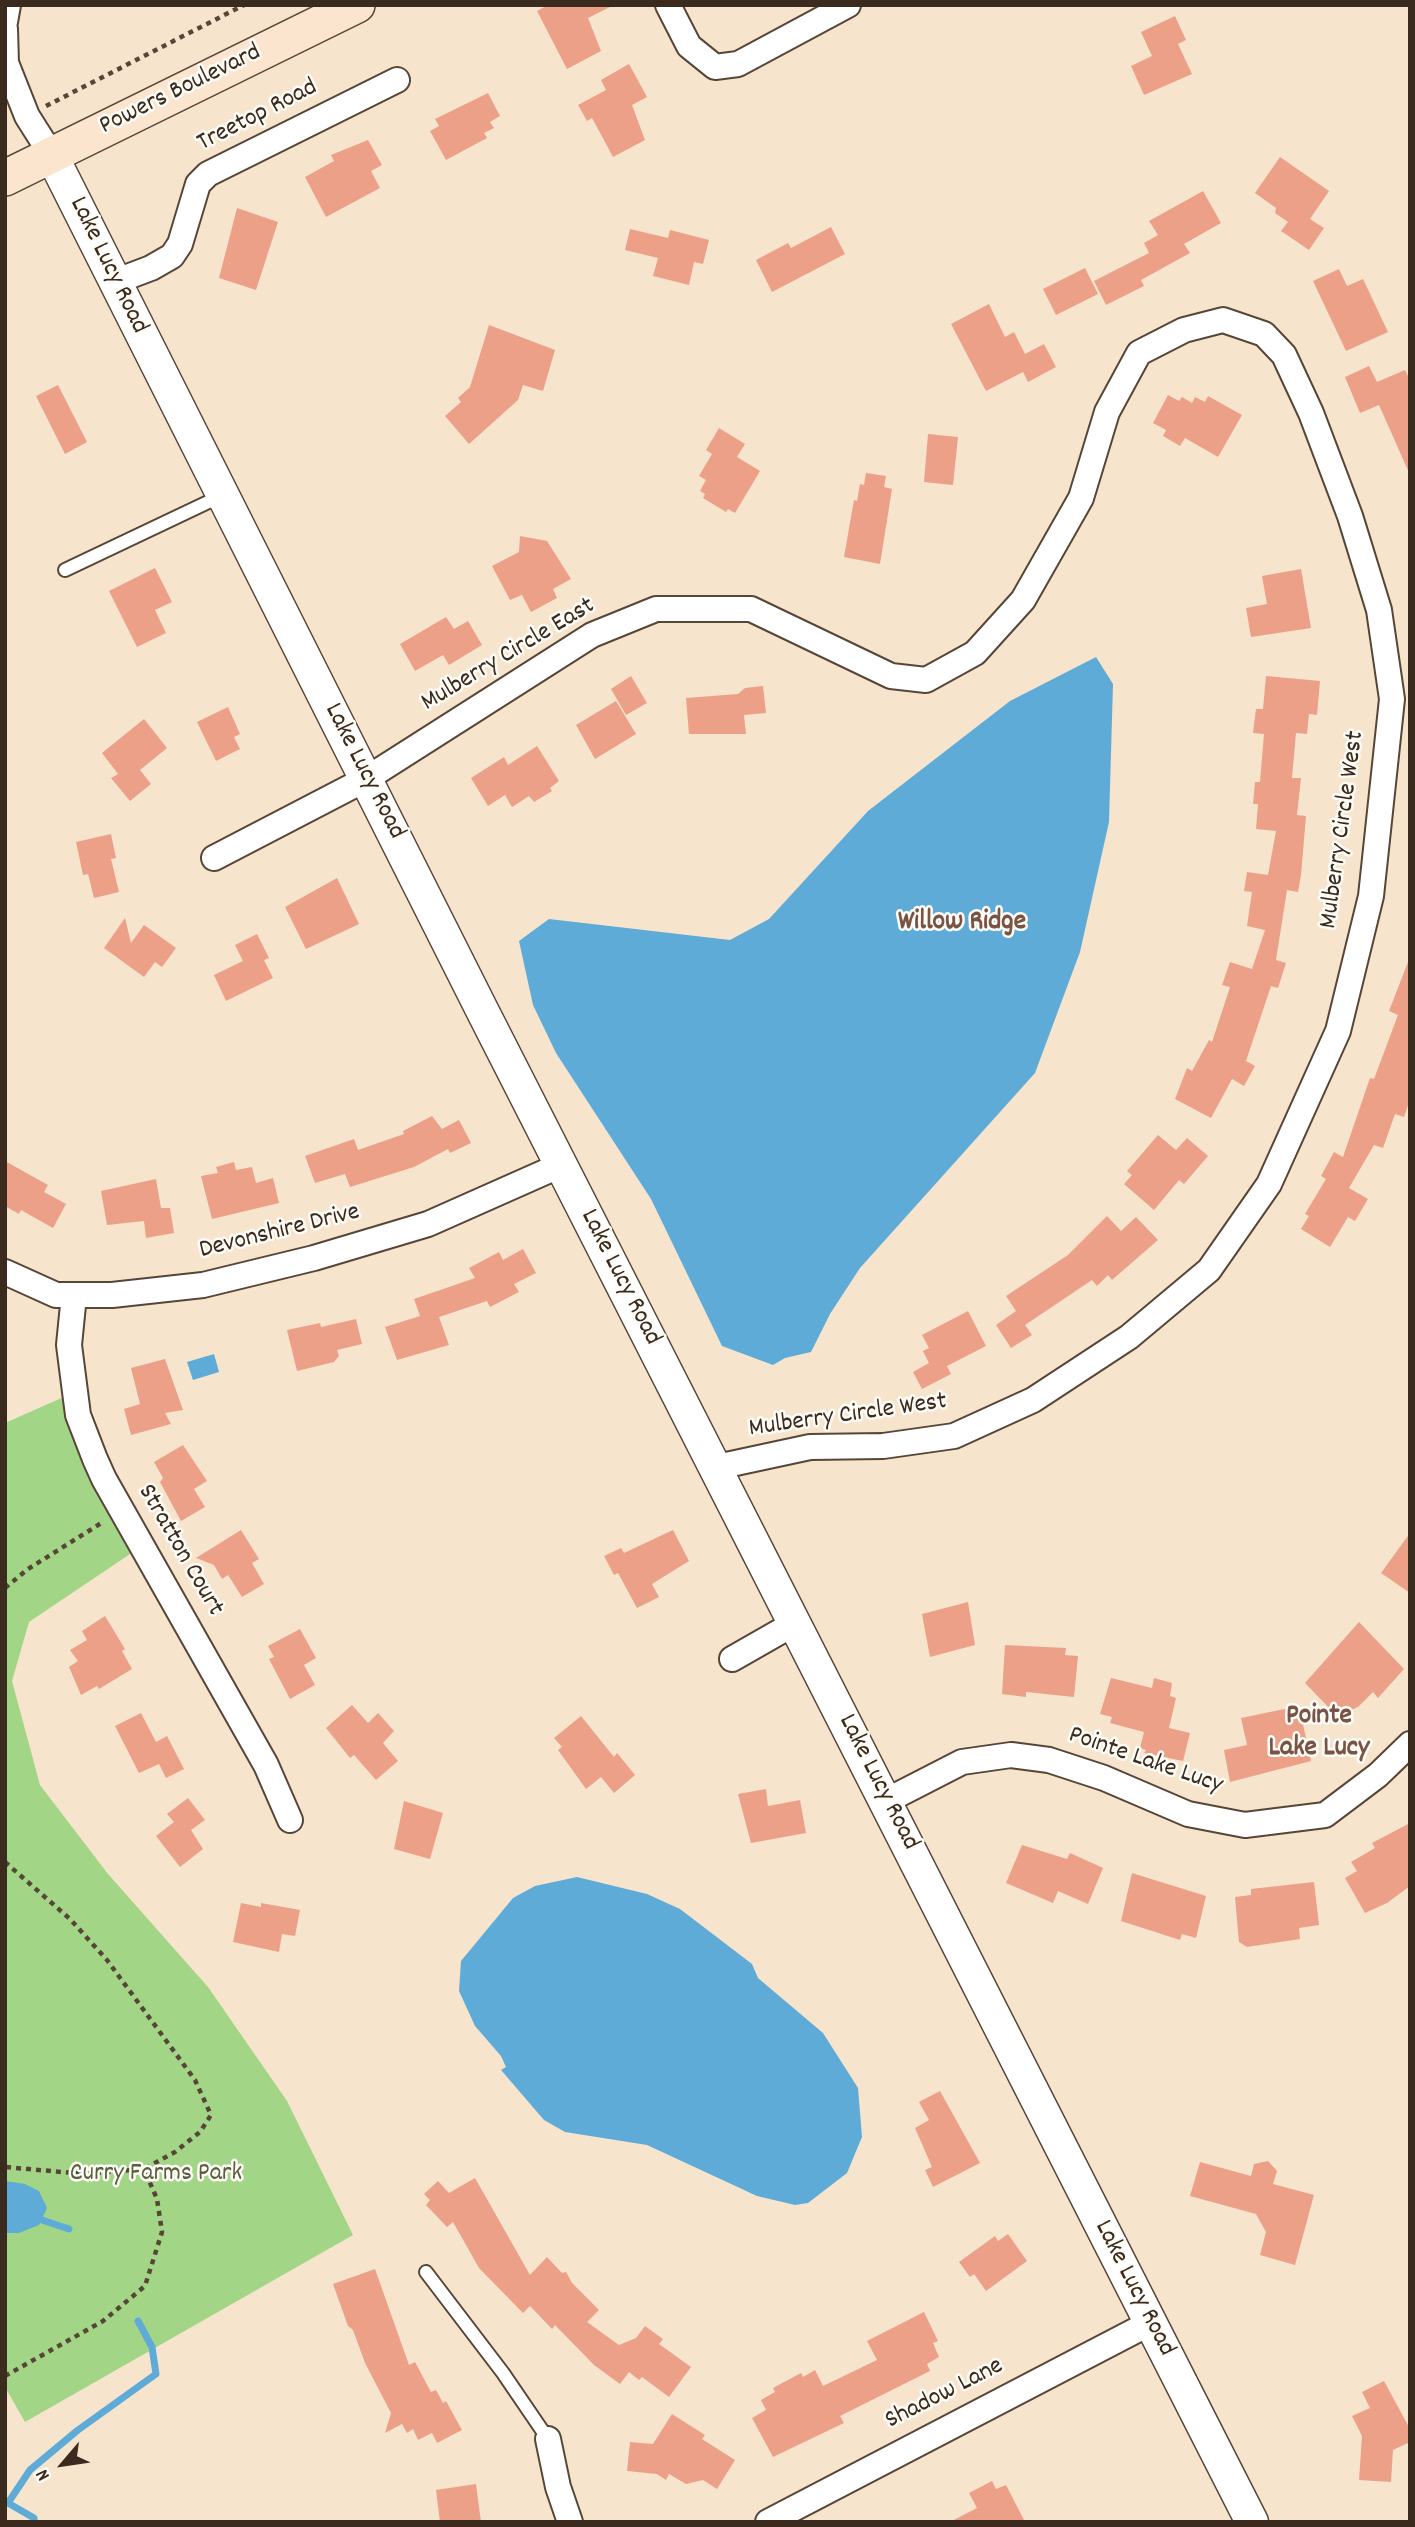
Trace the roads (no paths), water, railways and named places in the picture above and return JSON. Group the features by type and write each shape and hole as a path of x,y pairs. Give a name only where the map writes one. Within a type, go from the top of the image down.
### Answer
{"main road":[{"name":"Powers Boulevard","path":"5,178 356,5"}],"street":[{"path":"5,22 8,5"},
{"path":"668,5 689,46 715,66 738,64 848,5"},
{"name":"Lake Lucy Road","path":"5,29 6,63 11,92 51,154 561,1165 1252,2522"},
{"name":"Treetop Road","path":"114,282 172,256 180,244 198,184 208,174 397,80"},
{"name":"Mulberry Circle East","path":"214,858 366,779 592,635 656,609 751,609 891,676 926,680 975,653 1023,600 1081,498 1107,412 1139,354 1184,330 1223,320 1264,334 1284,355 1311,413 1349,516 1379,610 1401,698"},
{"name":"Mulberry Circle West","path":"717,1467 810,1447 883,1446 954,1436 1033,1400 1129,1337 1209,1270 1269,1184 1338,1031 1371,897 1401,698"},
{"name":"Devonshire Drive","path":"5,1272 56,1294 112,1295 203,1285 314,1258 428,1224 561,1165"},
{"name":"Stratton Court","path":"74,1295 69,1345 78,1415 104,1479 266,1765 290,1820"},
{"path":"732,1659 795,1623"},
{"name":"Pointe Lake Lucy","path":"886,1801 962,1762 1011,1755 1049,1760 1104,1778 1188,1814 1245,1825 1325,1815 1378,1775 1410,1744"},
{"name":"Shadow Lane","path":"768,2522 1150,2323"},
{"path":"548,2439 558,2487 570,2522"}],"lane":[{"path":"65,570 223,495"},
{"path":"426,2272 503,2373 548,2439"}],"water":[{"path":"1096,657 1113,684 1109,822 1080,952 1035,1073 860,1268 830,1314 811,1352 785,1358 773,1365 722,1346 651,1199 556,1053 533,1005 519,941 549,919 730,940 769,919 868,811 1010,701"},
{"path":"214,1354 219,1372 193,1380 187,1362"},
{"path":"577,1877 647,1894 680,1909 752,1964 758,1978 823,2033 858,2088 862,2137 847,2173 808,2203 795,2205 757,2196 647,2145 565,2132 544,2120 501,2070 506,2067 501,2056 475,2026 459,1991 461,1961 513,1898 535,1886"},
{"path":"5,2181 25,2184 39,2191 47,2208 39,2225 19,2233 5,2233"}],"waterway":[{"path":"36,2218 69,2229"},
{"path":"34,2522 34,2518 8,2503 30,2470 78,2430 156,2374 152,2347 138,2321"}],"district":[{"name":"Willow Ridge","path":"962,924"},
{"name":"Pointe Lake Lucy","path":"1319,1734"}],"park label":[{"name":"Curry Farms Park","path":"156,2175"}]}
